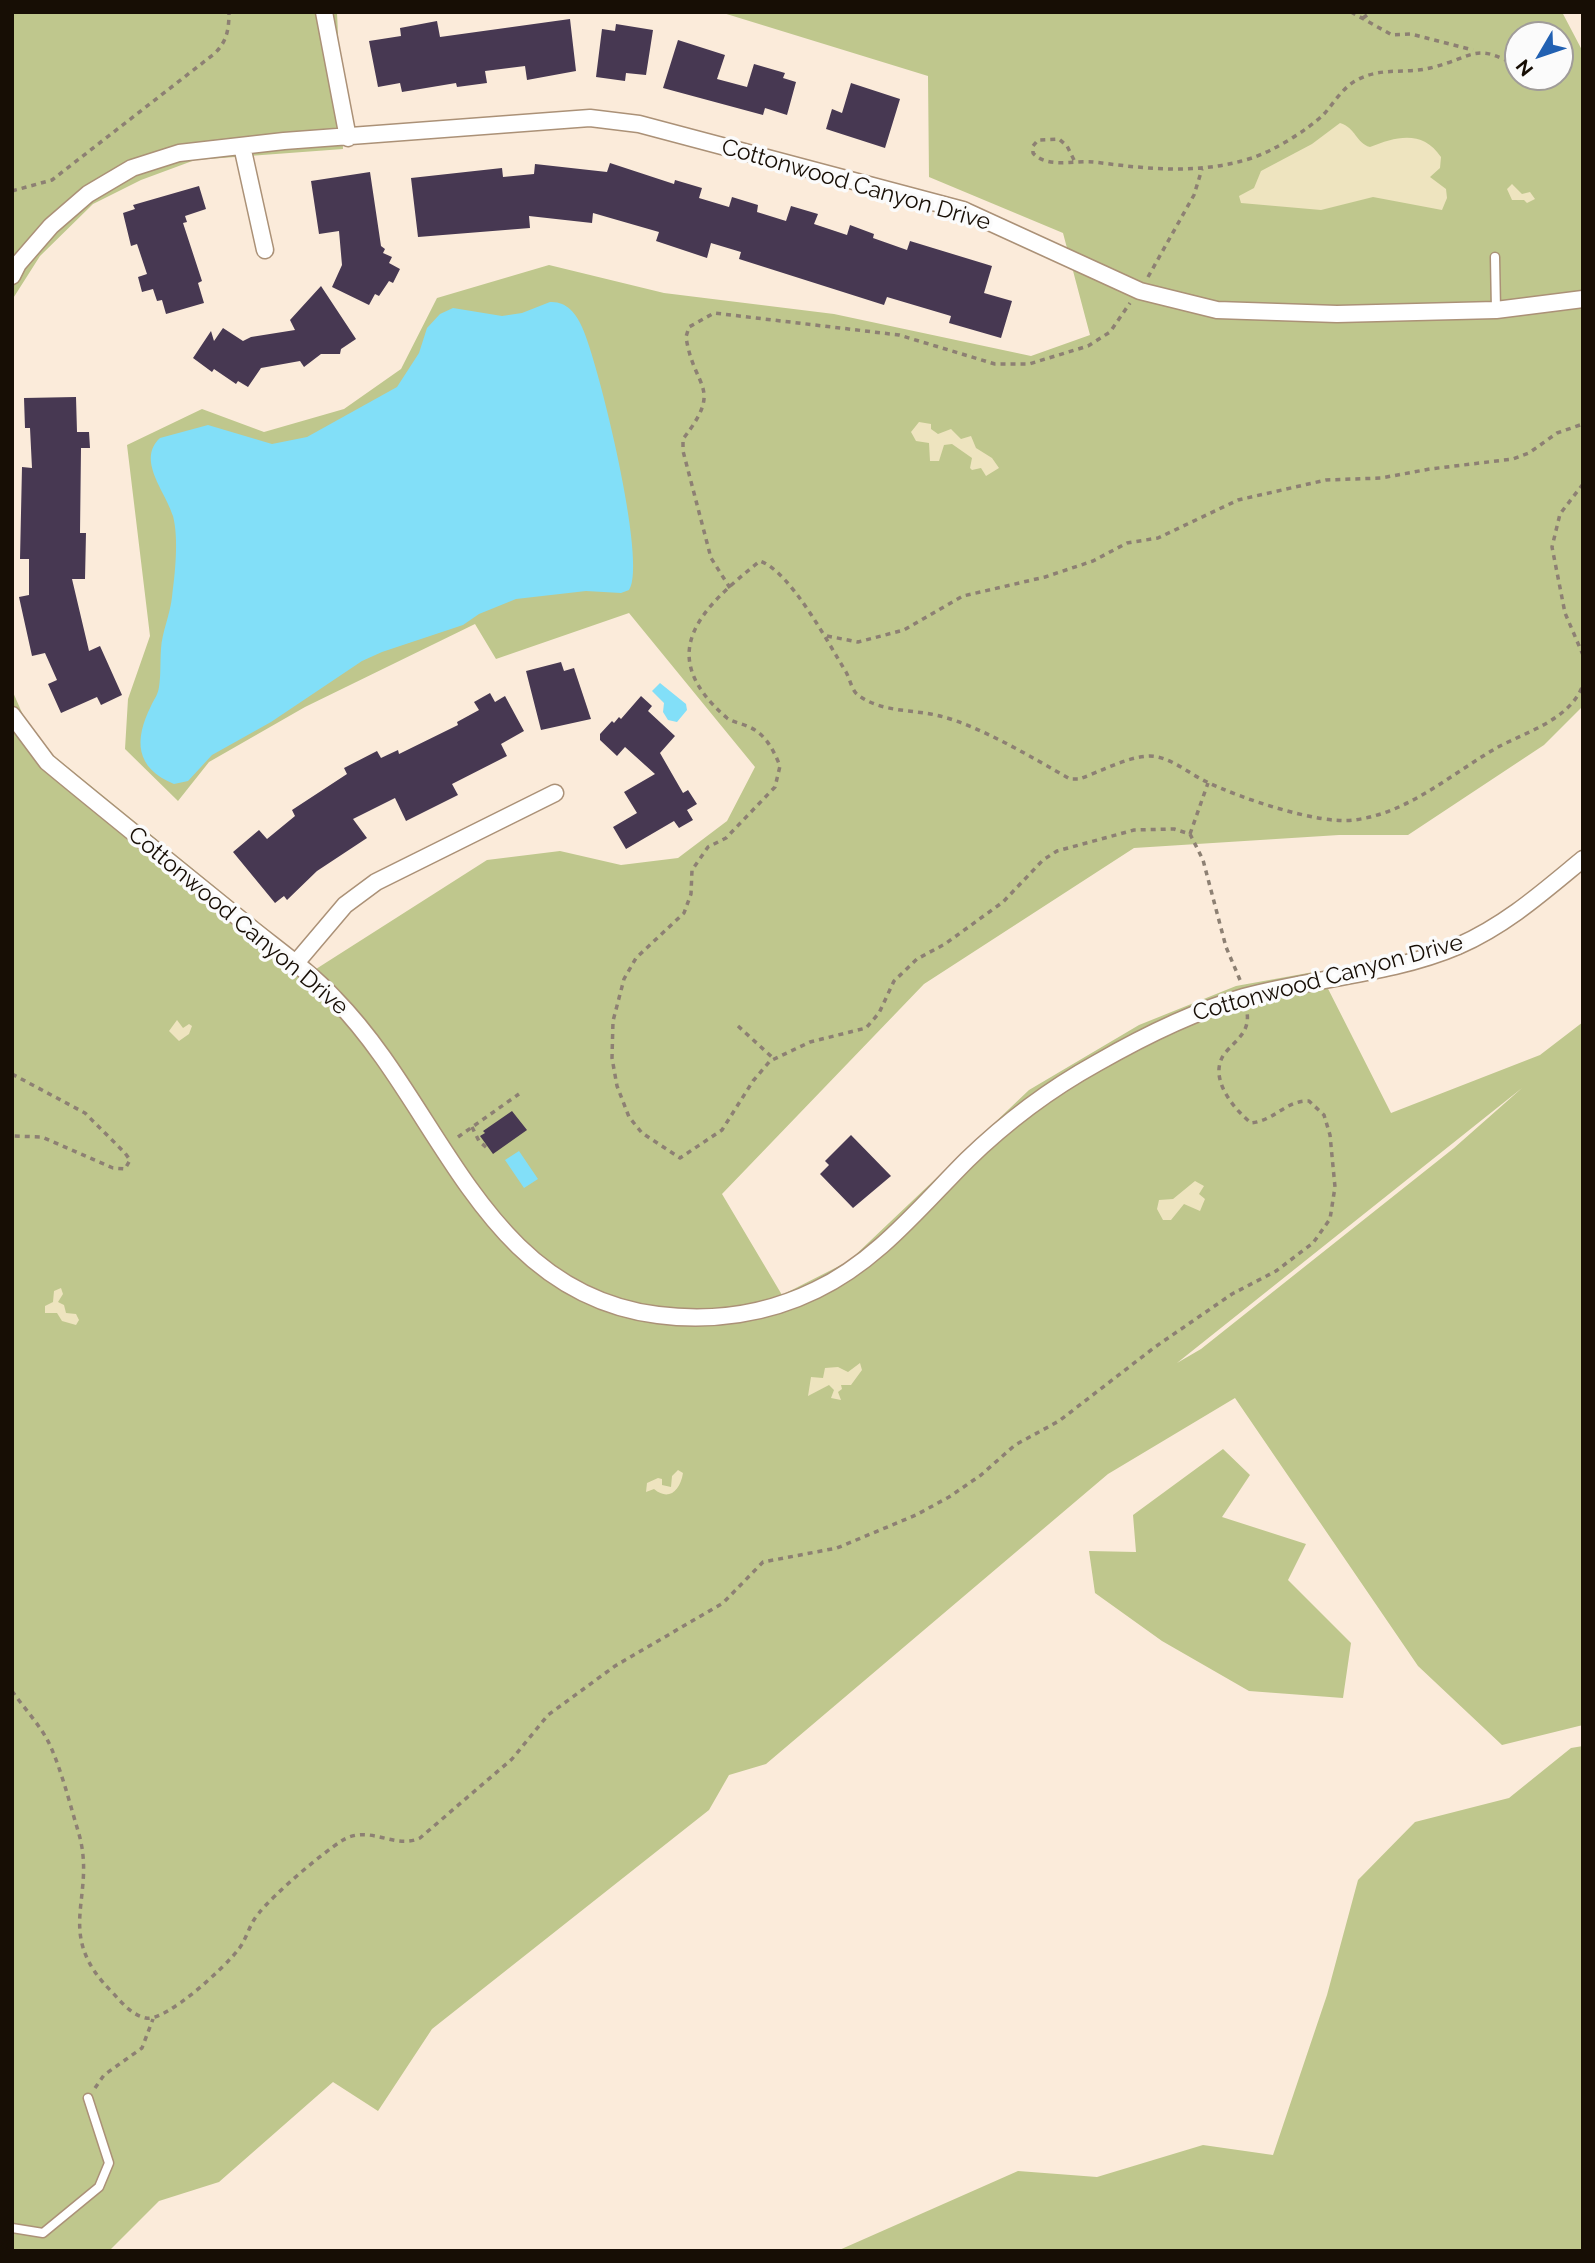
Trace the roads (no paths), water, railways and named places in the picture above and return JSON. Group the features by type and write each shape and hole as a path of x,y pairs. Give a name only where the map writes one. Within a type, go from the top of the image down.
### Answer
{"street":[{"path":"324,12 348,138"},
{"name":"Cottonwood Canyon Drive","path":"12,276 18,264 51,226 88,194 132,168 179,153 590,118 639,124 963,210 1140,290 1217,310 1336,314 1496,310 1583,299"},
{"path":"242,146 265,250"},
{"name":"Cottonwood Canyon Drive","path":"12,715 47,762 332,995 387,1059 457,1172 510,1241 540,1267 610,1303 648,1314 686,1318 726,1316 760,1310 820,1289 876,1252 972,1155 1051,1092 1092,1065 1186,1016 1245,997 1452,948 1500,925 1583,859"},
{"path":"295,964 345,905 376,882 555,793"}],"lane":[{"path":"1495,257 1496,310"},
{"path":"12,2228 43,2233 99,2188 109,2163 88,2098"}],"water":[{"path":"550,302 566,306 577,317 599,379 627,504 633,573 629,590 621,593 586,591 516,599 479,614 463,625 362,661 271,722 212,755 188,781 174,784 152,770 142,752 142,730 158,690 162,643 171,604 176,556 173,516 152,466 153,447 160,438 208,425 272,444 307,437 397,387 419,353 427,328 440,314 453,308 502,316 522,313"},
{"path":"660,683 686,704 687,710 677,722 668,720 663,712 664,703 652,691"},
{"path":"519,1151 538,1179 524,1188 505,1160"}]}
